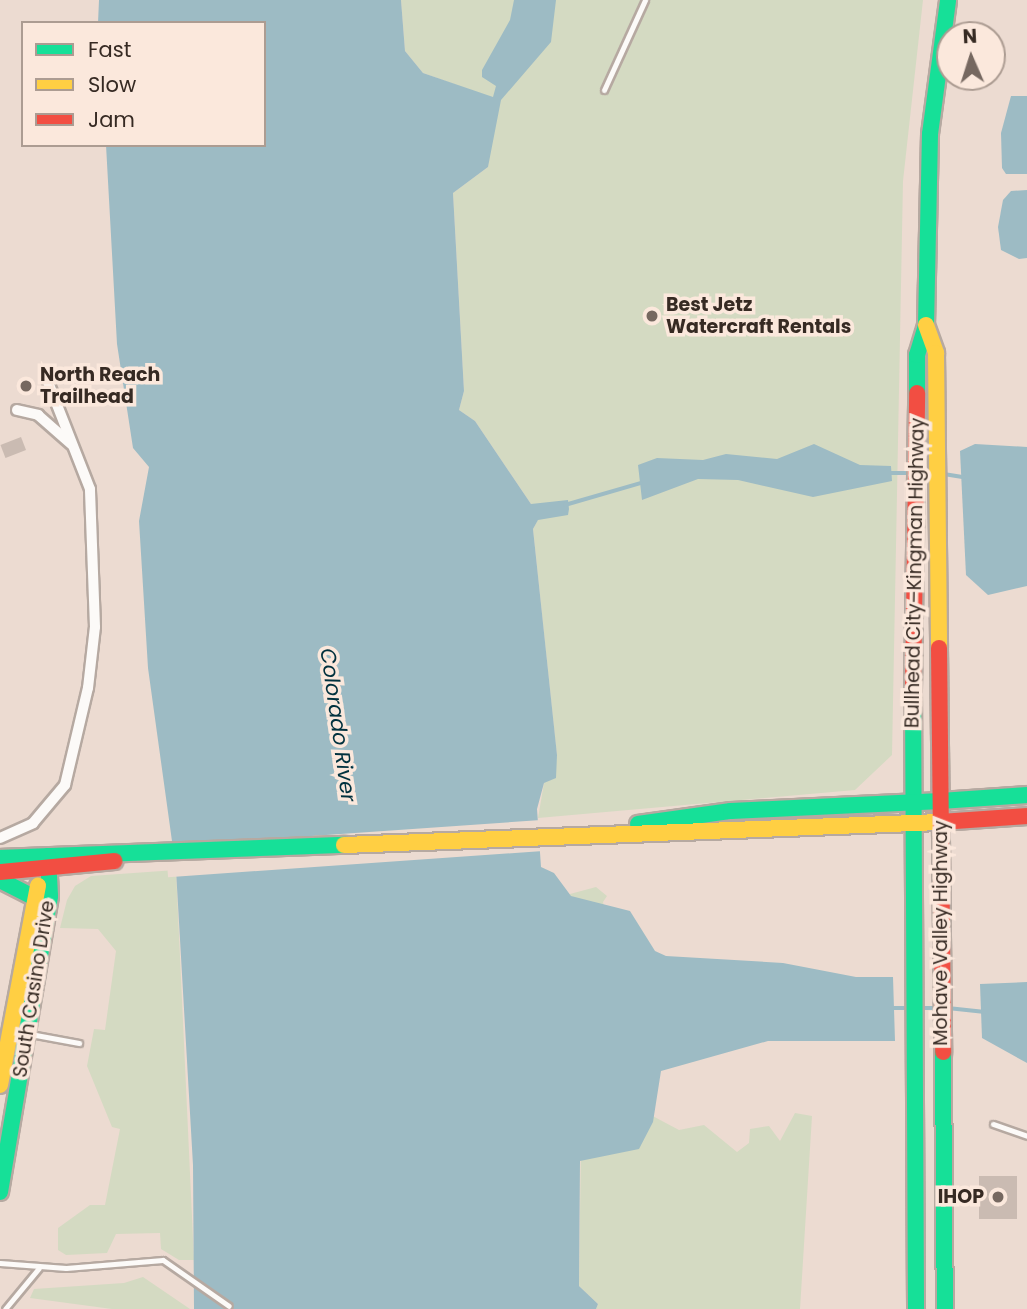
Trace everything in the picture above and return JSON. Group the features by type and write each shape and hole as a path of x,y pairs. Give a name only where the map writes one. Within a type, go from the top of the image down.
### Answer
{"main road":[{"name":"Bullhead City–Kingman Highway","path":"911,823 919,444 917,355 926,324 930,134 948,0"},
{"name":"Bullhead City–Kingman Highway","path":"926,324 936,353 941,801"},
{"path":"941,801 1027,795"},
{"name":"Mohave Valley Highway","path":"572,833 731,811 941,801 945,1309"},
{"path":"911,823 1027,816"},
{"name":"Mohave Valley Highway","path":"47,861 572,833 911,823 916,1309"},
{"path":"0,858 47,861"},
{"path":"0,872 47,861"},
{"name":"South Casino Drive","path":"0,1085 33,897 47,861"},
{"name":"South Casino Drive","path":"0,1192 50,896 47,861"},
{"path":"0,880 33,897"}],"street":[{"path":"0,838 33,823 65,785 88,688 96,566 92,504 45,374"},
{"path":"17,410 38,415 71,445"}],"lane":[{"path":"604,90 645,0"},
{"path":"27,1034 79,1043"},
{"path":"993,1124 1027,1136"},
{"path":"0,1263 39,1268 163,1260 229,1307"},
{"path":"5,1309 39,1268"}],"green space":[{"path":"401,0 923,0 903,181 892,755 855,790 538,818 544,783 557,756 533,529 546,504 531,504 475,421 459,410 464,391 453,193 488,167 493,98 423,73 405,51"},
{"path":"176,870 194,1260 179,1260 161,1249 160,1233 116,1234 107,1253 66,1255 58,1250 58,1228 90,1205 105,1205 120,1129 112,1127 87,1066 94,1029 105,1030 116,951 98,929 60,928 67,900 75,886 91,876"},
{"path":"596,887 607,896 603,902 647,1113 679,1130 704,1125 737,1152 749,1143 750,1129 769,1126 780,1141 795,1113 812,1116 800,1309 596,1309 598,1304 579,1286 581,1143 570,894"},
{"path":"143,1277 190,1309 112,1309 30,1298 34,1289 124,1283"}],"water":[{"name":"Colorado River","path":"99,0 401,0 405,51 423,73 493,97 496,86 482,77 482,70 510,20 514,0 556,0 551,42 501,100 488,167 453,193 464,391 459,410 475,421 531,504 568,500 568,515 538,520 533,529 557,755 556,778 544,783 537,809 541,867 554,873 571,896 630,911 655,951 666,956 783,963 856,977 893,977 895,1041 768,1041 661,1071 653,1122 639,1149 580,1161 579,1286 598,1304 596,1309 194,1309 193,1165 176,870 148,668 139,521 149,467 133,448 117,344 106,147 266,147 266,21 98,21"},
{"path":"1011,96 1027,96 1027,174 1006,174 1002,168 1001,133"},
{"path":"1027,190 1027,258 1019,259 1001,250 998,227 1003,200 1011,191"},
{"path":"814,444 860,465 891,466 892,481 813,497 738,480 698,479 642,500 638,465 657,458 703,460 726,454 777,459"},
{"path":"975,444 1027,447 1027,586 988,595 966,575 960,451"},
{"path":"1027,982 1027,1063 982,1038 980,984"}],"pier":[{"path":"541,820 543,851 168,877 166,846"}],"building":[{"path":"21,437 26,450 5,458 0,445"},
{"name":"IHOP","path":"979,1176 1017,1176 1017,1219 979,1219"}],"waterway":[{"path":"888,473 908,473"},
{"path":"944,474 964,477"},
{"path":"565,505 641,483"},
{"path":"892,1008 909,1008"},
{"path":"920,1008 937,1008"},
{"path":"948,1008 985,1012"}],"traffic: fast":[{"path":"917,393 917,355 926,325 930,134 948,0"},
{"path":"913,691 916,1309"},
{"path":"941,801 1027,795"},
{"path":"638,824 731,811 941,801"},
{"path":"0,858 344,845"},
{"path":"0,1192 50,896 48,856"},
{"path":"0,880 33,897"},
{"path":"943,1052 945,1309"}],"traffic: slow":[{"path":"926,325 936,353 939,648"},
{"path":"344,845 941,822"},
{"path":"0,1085 38,886"}],"traffic: jam":[{"path":"913,691 917,393"},
{"path":"939,648 943,1052"},
{"path":"941,822 1027,816"},
{"path":"0,872 114,861"}],"place":[{"name":"Best Jetz Watercraft Rentals","path":"652,316"},
{"name":"North Reach Trailhead","path":"26,386"},
{"name":"IHOP","path":"998,1197"}]}
